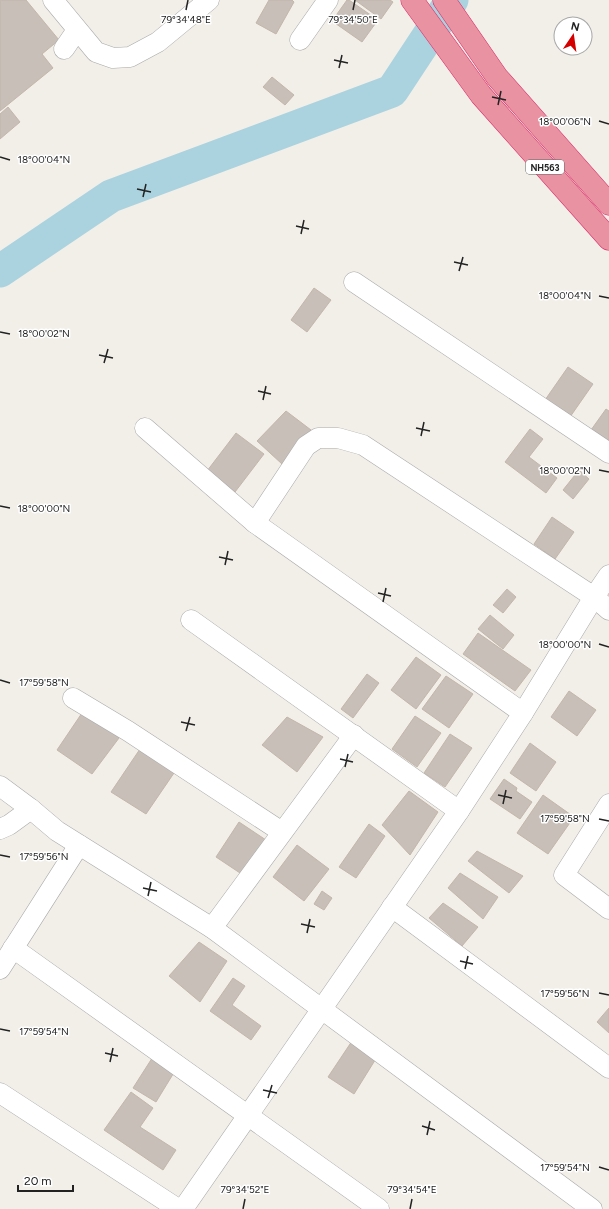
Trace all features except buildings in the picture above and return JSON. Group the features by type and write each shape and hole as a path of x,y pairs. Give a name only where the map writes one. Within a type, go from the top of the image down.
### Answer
{"highway":[{"name":"NH563","path":"412,0 481,95 609,239"},
{"name":"NH563","path":"444,0 497,77 609,204"}],"street":[{"path":"53,0 96,52 113,58 130,57 158,42 209,0"},
{"path":"300,40 328,0"},
{"path":"64,48 77,30"},
{"path":"354,282 609,453"},
{"path":"145,428 255,523 523,713"},
{"path":"255,523 306,446 318,438 338,438 363,445 594,597 609,610"},
{"path":"182,1209 459,811 523,713 609,575"},
{"path":"192,620 459,811"},
{"path":"73,698 128,731 282,832"},
{"path":"212,928 354,736"},
{"path":"0,786 57,831 212,928 592,1209"},
{"path":"609,804 564,875 609,909"},
{"path":"0,829 9,825 31,809"},
{"path":"0,969 78,845"},
{"path":"392,907 609,1068"},
{"path":"13,948 248,1114 379,1209"},
{"path":"0,1093 178,1209"}],"waterway":[{"path":"0,271 111,196 392,91 452,0"}]}
